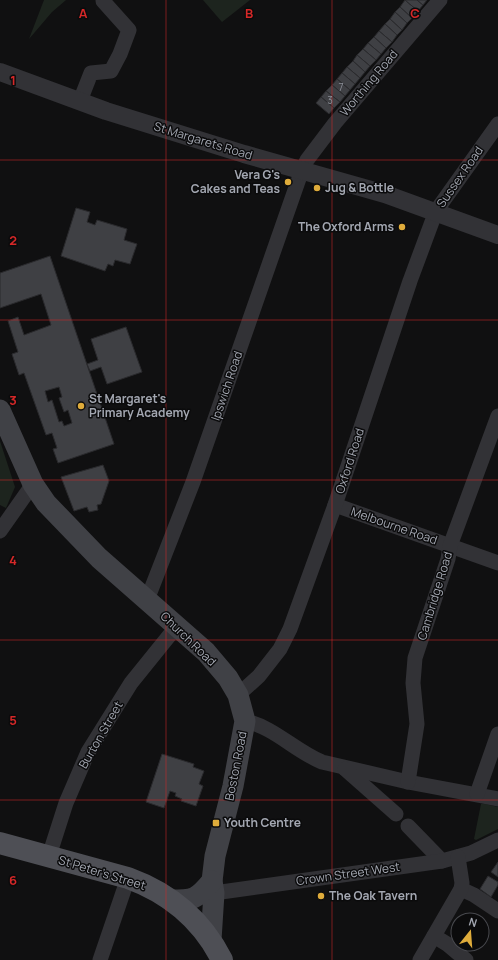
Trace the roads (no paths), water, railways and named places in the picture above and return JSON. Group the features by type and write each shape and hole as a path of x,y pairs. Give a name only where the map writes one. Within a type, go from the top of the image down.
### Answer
{"main road":[{"name":"Church Road","path":"0,410 33,484 46,503 99,558 206,652 228,678 238,695 245,721"},
{"name":"Boston Road","path":"211,940 211,887 215,856 233,786 245,721"},
{"name":"St Peter's Street","path":"0,843 128,878 144,884 183,908 208,935 222,960"},
{"path":"170,900 194,899 211,887"}],"street":[{"name":"Worthing Road","path":"302,170 307,160 335,123 440,0"},
{"path":"80,101 90,73 111,71 120,54 129,30 103,1"},
{"name":"St Margarets Road","path":"0,72 106,111 244,154 385,194 436,211 498,235"},
{"name":"Sussex Road","path":"436,211 498,124"},
{"name":"Ipswich Road","path":"147,600 193,482 302,170"},
{"name":"Oxford Road","path":"238,695 259,676 280,649 290,629 335,506 410,282 436,211"},
{"name":"Cambridge Road","path":"408,782 416,724 413,683 415,658 448,559 450,546 498,416"},
{"path":"0,532 33,484"},
{"name":"Melbourne Road","path":"335,506 498,564"},
{"name":"Burton Street","path":"49,856 66,803 88,752 131,683 177,626"},
{"path":"245,721 260,725 309,756 322,762 408,782 498,799"},
{"path":"477,794 498,734"},
{"path":"345,768 396,814"},
{"path":"408,826 442,861"},
{"name":"Crown Street West","path":"211,887 442,861 471,853 493,842"},
{"path":"420,960 462,889 458,857"},
{"path":"100,960 128,878"},
{"path":"462,889 498,911"},
{"path":"434,936 447,944 466,960"}],"place":[{"name":"Vera G's Cakes and Teas","path":"288,182"},
{"name":"Jug & Bottle","path":"317,188"},
{"name":"The Oxford Arms","path":"402,227"},
{"name":"St Margaret's Primary Academy","path":"81,406"},
{"name":"Youth Centre","path":"216,823"},
{"name":"The Oak Tavern","path":"321,896"}]}
